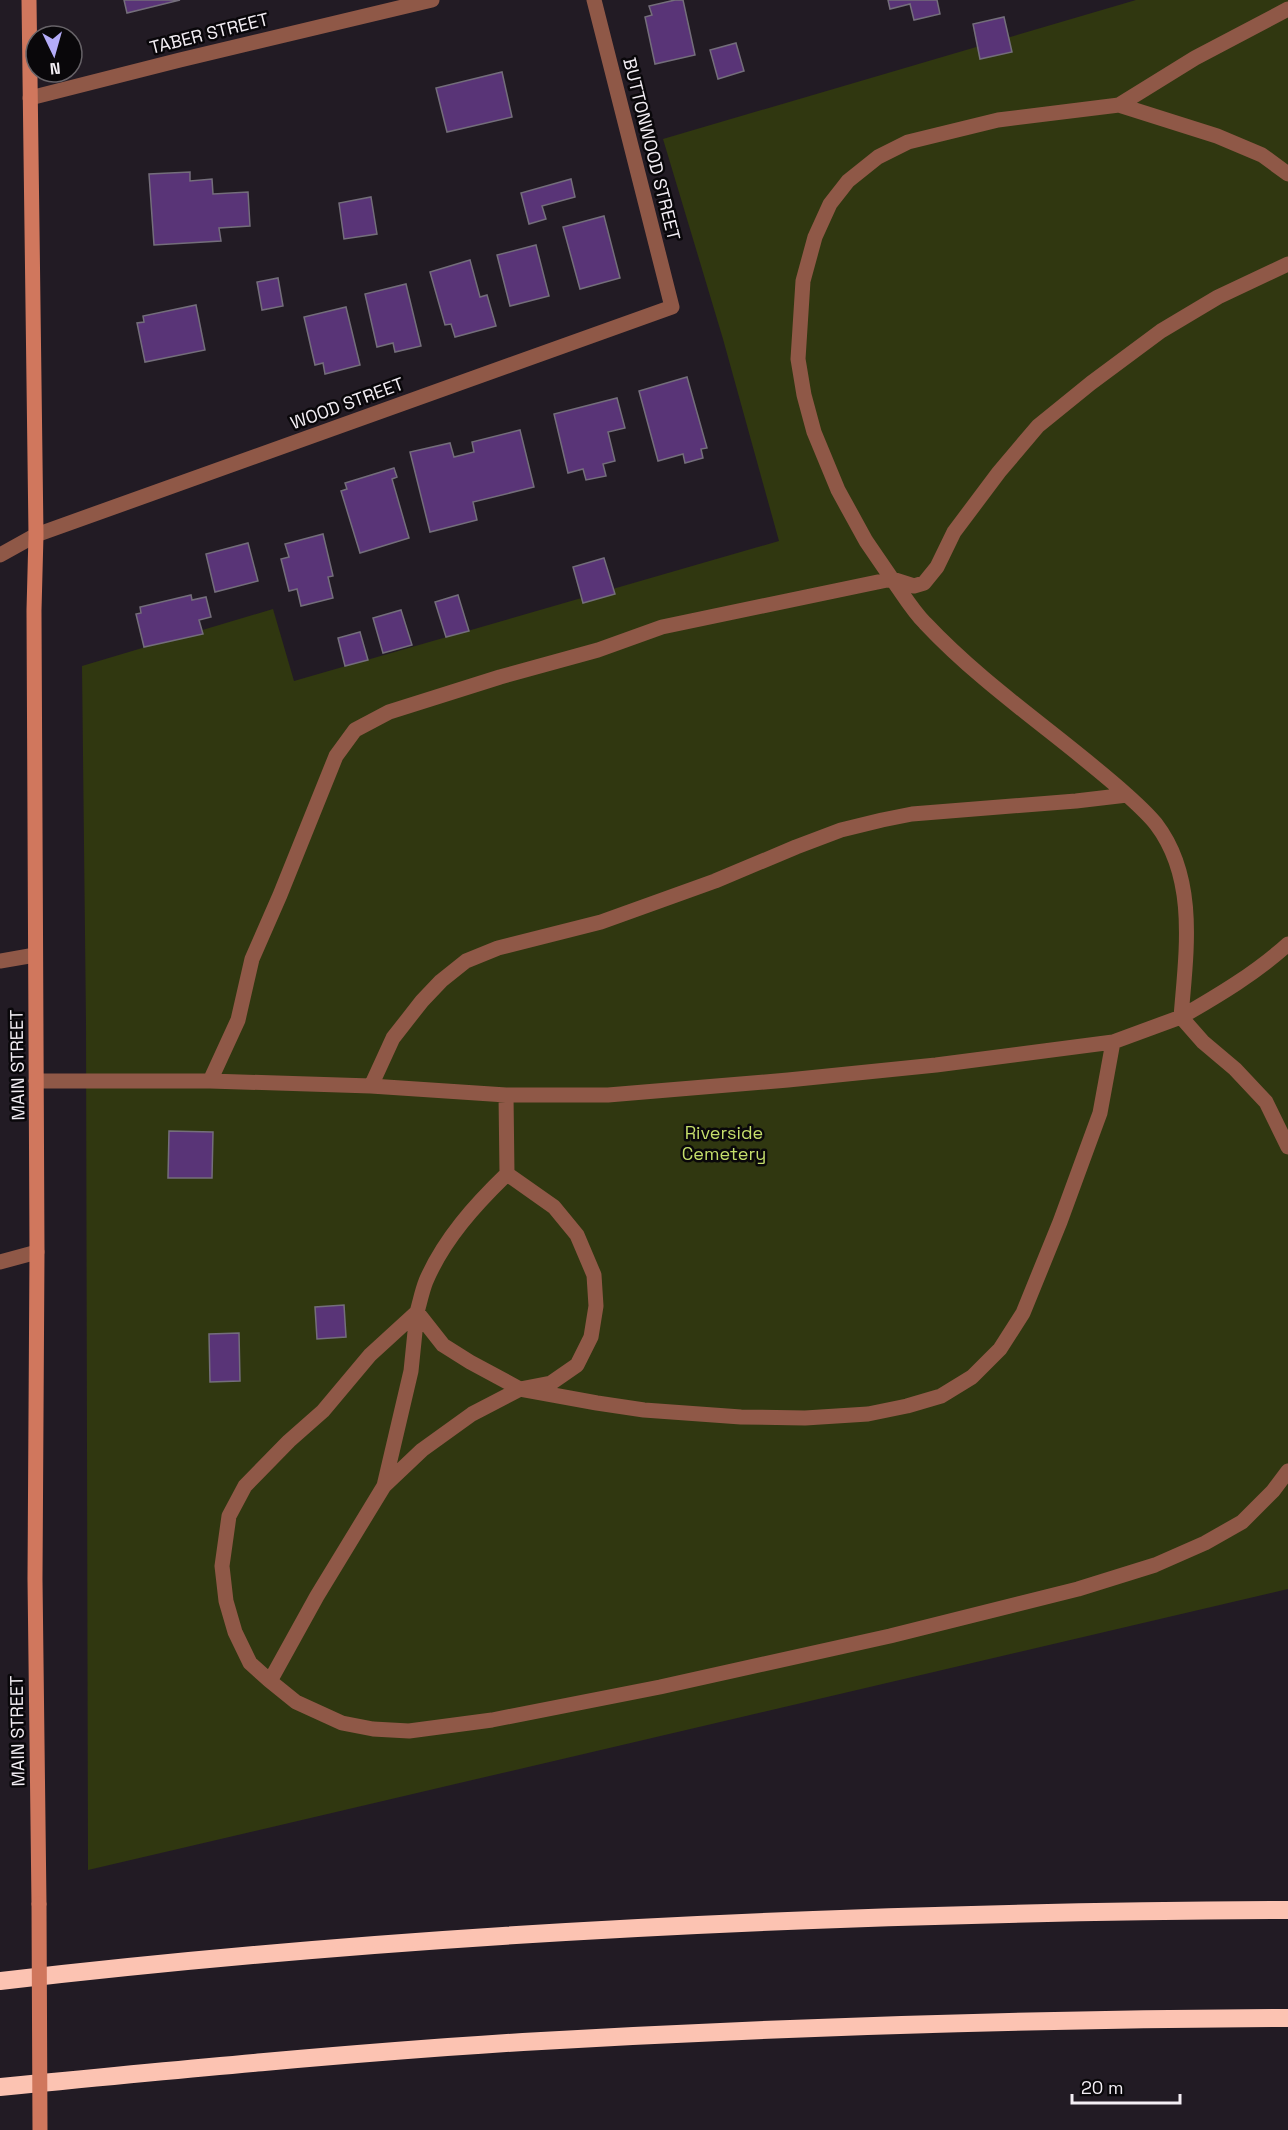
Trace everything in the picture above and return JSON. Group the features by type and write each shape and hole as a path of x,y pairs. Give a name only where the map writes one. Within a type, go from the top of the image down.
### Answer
{"highway":[{"path":"0,1981 110,1968 375,1945 602,1929 1053,1913 1288,1910"},
{"path":"0,2087 208,2066 686,2033 911,2024 1288,2018"}],"main road":[{"name":"MAIN STREET","path":"29,0 36,535 34,610 37,1252 34,1579 40,2130"}],"street":[{"name":"TABER STREET","path":"30,98 432,0"},
{"name":"BUTTONWOOD STREET","path":"594,0 672,308"},
{"path":"1119,105 1195,58 1288,9"},
{"path":"1288,174 1262,155 1217,135 1119,105 998,120 908,142 878,157 848,181 830,204 814,237 803,281 798,359 804,395 814,432 838,490 866,541 923,621 965,663 1084,757 1156,824 1173,853 1183,888 1187,921 1181,1017 1203,1042 1235,1069 1266,1102 1288,1147"},
{"path":"210,1081 238,1020 252,958 280,896 336,756 355,730 400,708 598,650 662,627 892,579 914,586 924,583 937,567 954,532 999,472 1038,426 1161,331 1218,297 1288,264"},
{"name":"WOOD STREET","path":"0,555 36,535 672,308"},
{"path":"371,1086 393,1038 422,1001 441,981 466,961 498,948 601,922 715,881 832,833 882,820 912,813 1127,795"},
{"path":"36,1081 210,1081 371,1086 506,1095 608,1095 788,1080 948,1063 1113,1042 1181,1017 1233,987 1288,944"},
{"path":"0,962 35,955"},
{"path":"417,1312 444,1345 520,1389 644,1410 741,1417 805,1418 868,1414 907,1407 941,1396 972,1377 1000,1349 1023,1313 1060,1222 1100,1113 1113,1042"},
{"path":"384,1486 411,1371 417,1312 426,1281 442,1251 472,1209 507,1174 506,1095"},
{"path":"270,1681 317,1596 384,1486 422,1450 472,1414 520,1389 551,1383 577,1365 591,1336 596,1306 594,1275 577,1235 554,1207 507,1174"},
{"path":"0,1263 37,1252"},
{"path":"417,1312 370,1355 323,1412 289,1441 245,1486 228,1516 222,1566 226,1601 235,1632 250,1663 296,1702 342,1722 373,1729 409,1731 492,1720 660,1687 901,1633 1078,1589 1155,1565 1205,1543 1242,1522 1273,1491 1288,1471"}],"green space":[{"name":"Riverside Cemetery","path":"1136,0 1288,0 1288,1589 88,1870 86,1023 82,666 273,609 294,681 779,541 723,339 663,139"}],"building":[{"path":"124,0 180,0 127,13"},
{"path":"683,0 695,55 655,64 645,17 652,15 649,6"},
{"path":"888,0 937,0 940,14 914,20 910,4 890,9"},
{"path":"1004,17 1012,52 980,59 973,24"},
{"path":"736,43 744,71 718,79 710,50"},
{"path":"502,72 512,117 447,132 436,88"},
{"path":"190,172 190,181 212,179 213,194 248,192 250,226 219,228 221,241 154,245 149,174"},
{"path":"571,179 575,197 542,206 546,219 529,224 521,193"},
{"path":"371,197 377,234 344,239 339,203"},
{"path":"604,216 620,278 580,289 563,227"},
{"path":"536,245 549,296 510,306 497,255"},
{"path":"470,260 480,297 487,295 496,326 455,337 451,324 445,325 430,272"},
{"path":"278,278 283,306 262,310 257,282"},
{"path":"406,284 421,346 395,352 393,343 377,347 365,294"},
{"path":"196,305 205,350 145,362 137,323 144,322 143,316"},
{"path":"346,307 360,365 325,374 323,363 315,365 304,317"},
{"path":"687,377 707,448 701,449 703,458 685,463 683,454 658,461 639,391"},
{"path":"617,398 625,428 608,432 615,461 603,464 606,476 586,480 583,469 568,473 554,414"},
{"path":"520,430 534,487 473,502 477,520 430,532 410,452 450,443 454,457 474,452 472,442"},
{"path":"394,468 397,477 392,479 409,538 360,553 341,491 347,489 345,483"},
{"path":"323,534 333,576 328,577 333,598 301,606 297,589 289,591 281,559 289,557 285,544"},
{"path":"248,543 258,581 215,592 206,554"},
{"path":"604,558 615,594 583,603 573,567"},
{"path":"191,595 192,600 206,597 211,617 199,620 203,634 144,647 136,614 141,613 140,607"},
{"path":"458,595 469,631 446,637 435,602"},
{"path":"401,610 412,645 383,653 373,618"},
{"path":"360,632 368,660 345,666 338,638"},
{"path":"169,1131 213,1132 212,1178 168,1178"},
{"path":"344,1305 346,1337 317,1339 315,1307"},
{"path":"239,1333 240,1381 210,1382 209,1334"}]}
